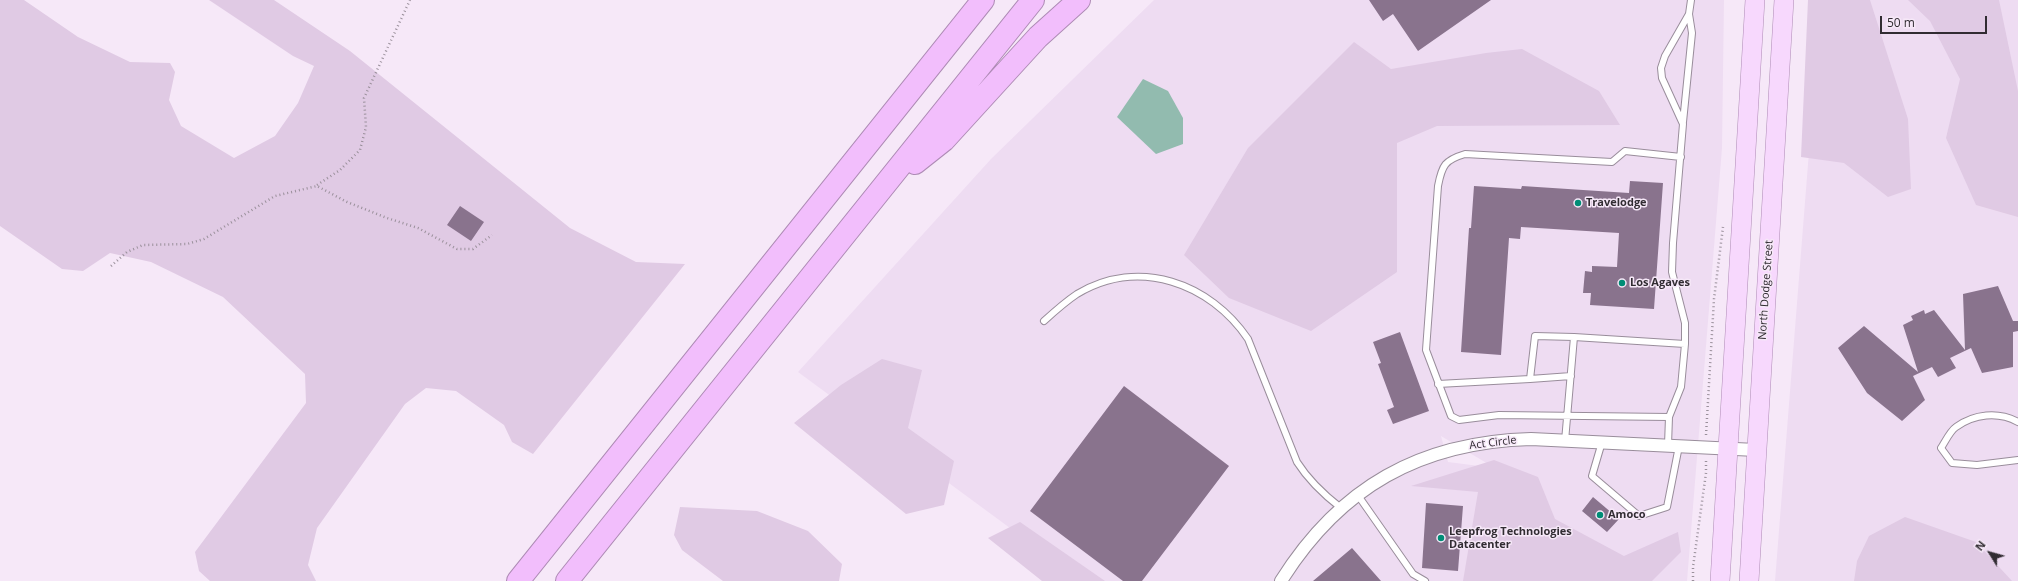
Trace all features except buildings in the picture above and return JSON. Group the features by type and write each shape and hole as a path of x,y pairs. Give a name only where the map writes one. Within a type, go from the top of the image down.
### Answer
{"highway":[{"path":"567,581 1033,0"},
{"path":"882,188 944,140 1038,37 1079,0"},
{"path":"518,581 981,2"}],"main road":[{"path":"1720,581 1755,0"},
{"name":"North Dodge Street","path":"1749,581 1784,0"}],"street":[{"name":"Act Circle","path":"1281,581 1315,533 1357,494 1389,474 1416,461 1444,451 1472,444 1502,440 1602,442 1756,450"}],"lane":[{"path":"1602,442 1592,476 1639,516 1667,507 1674,445 1669,417 1681,387 1685,344 1686,322 1672,272 1673,243 1692,33 1690,14 1691,0"},
{"path":"1683,124 1662,78 1661,68 1665,56 1690,14"},
{"path":"1669,417 1568,414 1499,415 1459,420 1451,416 1426,350 1438,186 1441,170 1450,158 1465,154 1612,162 1625,151 1681,157"},
{"path":"1044,321 1060,306 1088,289 1114,280 1136,277 1175,282 1195,290 1214,301 1235,321 1248,339 1297,462 1305,476 1341,508"},
{"path":"1530,379 1535,336 1685,344"},
{"path":"1565,441 1574,337"},
{"path":"1438,384 1571,376"},
{"path":"2018,422 2011,418 1986,414 1955,427 1941,448 1952,463 1977,465 2018,460"},
{"path":"1357,494 1413,574 1425,581"}],"path":[{"path":"111,266 127,252 143,245 186,244 204,239 276,196 317,186 340,170 360,150 366,127 364,98 410,0"},
{"path":"317,186 347,202 387,218 418,228 458,249 473,248 492,235"},
{"path":"1693,581 1693,567 1706,473 1705,447 1714,299 1724,222"}],"shaded area":[{"path":"0,0 24,0 78,37 130,62 170,63 175,72 169,100 181,126 234,158 275,136 298,103 314,66 293,56 209,0 274,0 350,51 570,228 636,262 685,264 533,454 512,442 504,425 456,391 426,388 405,404 317,528 308,565 316,581 210,581 199,571 195,552 306,403 305,374 223,297 151,262 110,253 83,271 62,269 0,226"},
{"path":"1154,0 1724,0 1722,148 1687,581 1082,581 798,372 991,159","holes":["1441,436 1495,468 1448,462"]},
{"path":"1808,0 1870,0 1908,119 1911,189 1888,197 1844,163 1801,157"},
{"path":"1821,0 2018,0 2018,581 1775,581"},
{"path":"1908,0 1999,0 2018,91 2018,217 1976,205 1946,138 1960,79 1930,21"},
{"path":"1354,42 1391,69 1486,53 1522,49 1599,91 1620,125 1437,126 1397,143 1397,272 1311,331 1229,298 1184,255 1248,148"},
{"path":"1143,79 1168,91 1183,118 1183,144 1156,154 1117,117"},
{"path":"882,359 922,370 908,428 954,461 944,505 906,514 794,423 841,385"},
{"path":"1494,460 1538,477 1555,519 1624,556 1678,532 1681,552 1652,581 1463,581 1478,492 1411,486"},
{"path":"680,507 757,511 808,531 842,564 839,581 723,581 682,550 674,535"},
{"path":"1905,517 1976,542 2012,581 1854,581 1857,561 1869,536"},
{"path":"1020,522 1105,581 1042,581 988,538"}],"place":[{"name":"Travelodge","path":"1578,203"},
{"name":"Los Agaves","path":"1622,283"},
{"name":"Amoco","path":"1600,515"},
{"name":"Leepfrog Technologies Datacenter","path":"1441,538"}]}
